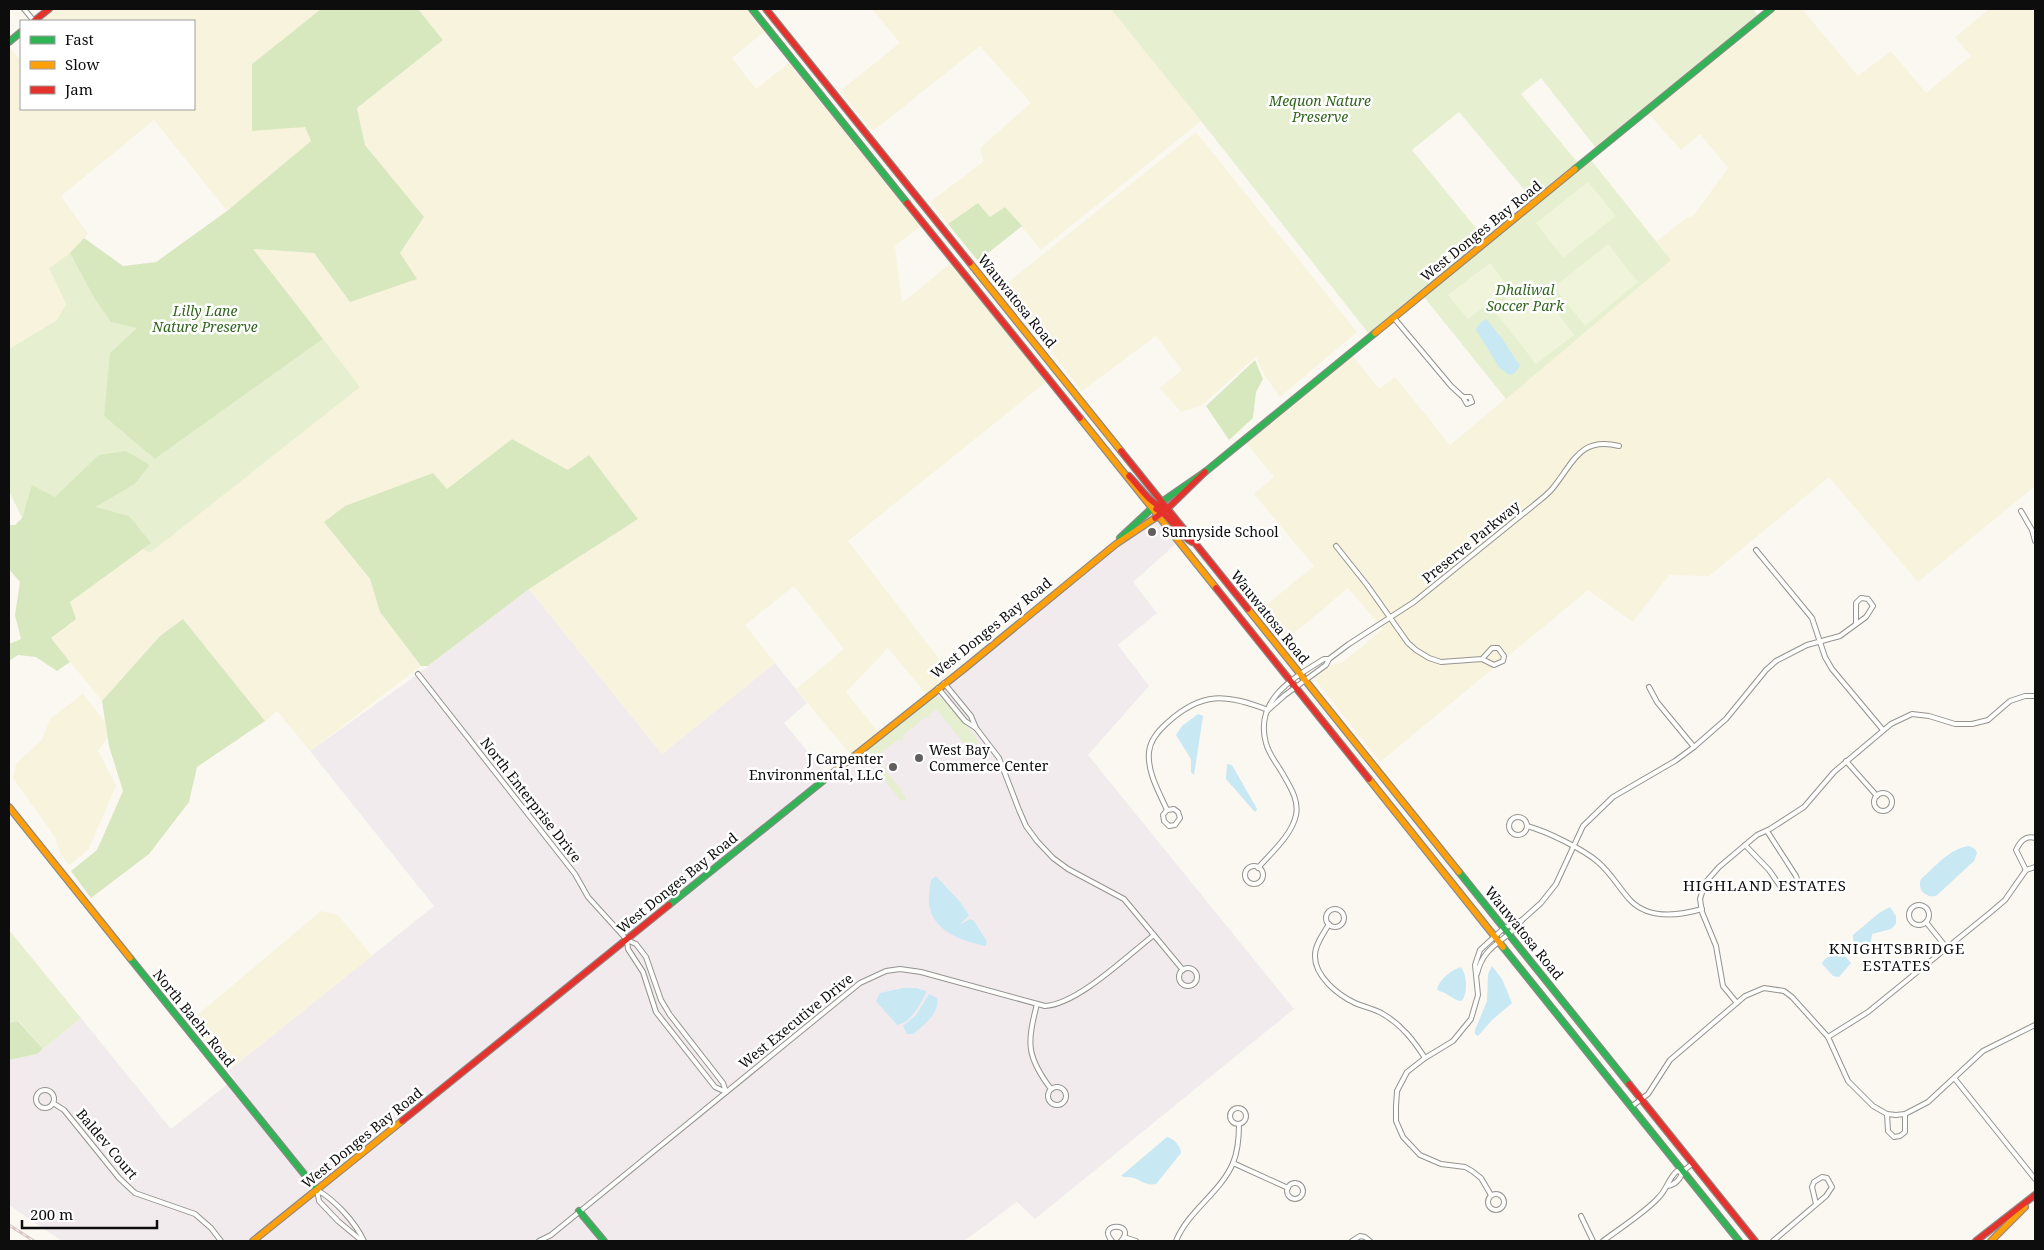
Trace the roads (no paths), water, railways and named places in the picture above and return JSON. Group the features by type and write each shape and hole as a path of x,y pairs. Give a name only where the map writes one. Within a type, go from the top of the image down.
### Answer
{"main road":[{"path":"35,20 50,9"},
{"name":"Wauwatosa Road","path":"752,9 1121,470 1157,506"},
{"name":"Wauwatosa Road","path":"766,9 1162,512 1290,682 1739,1241"},
{"name":"West Donges Bay Road","path":"253,1241 965,668 1031,612 1116,544 1162,512 1205,472 1771,9"},
{"path":"9,42 20,33"},
{"name":"West Donges Bay Road","path":"1116,544 1128,530 1157,506 1205,472"},
{"path":"1157,506 1162,512"},
{"name":"Wauwatosa Road","path":"1162,512 1194,542 1755,1241"},
{"name":"North Baehr Road","path":"9,807 317,1190"},
{"path":"1976,1241 2035,1196"},
{"path":"1990,1241 2035,1196"},
{"path":"579,1211 604,1241"}],"street":[{"path":"24,9 33,20"},
{"path":"1394,318 1450,386 1463,397"},
{"name":"Preserve Parkway","path":"1268,710 1326,665 1329,660 1349,644 1414,602 1540,500 1551,490 1576,455 1588,446 1605,442 1619,446"},
{"path":"2021,511 2035,541"},
{"path":"1336,546 1367,584 1408,642 1429,658 1441,662 1482,659 1494,665 1503,661 1504,656 1498,648 1492,648 1482,659"},
{"path":"1756,550 1812,618 1825,657 1832,669 1883,730"},
{"path":"1477,974 1484,954 1516,928 1541,903 1556,884 1583,826 1613,797 1675,761 1694,747 1726,720 1760,677 1776,661 1798,649 1840,636 1866,617 1872,609 1872,604 1868,598 1861,598 1856,602 1856,624"},
{"name":"Preserve Parkway","path":"1268,710 1273,697 1290,682 1324,659 1329,660"},
{"name":"North Enterprise Drive","path":"418,674 575,874 588,897 627,940 636,944 646,957 660,1000 675,1023 723,1082 726,1092"},
{"path":"944,683 971,716 976,728 999,758 1026,826 1042,847 1068,869 1124,899 1183,970"},
{"path":"1649,687 1657,702 1694,747"},
{"path":"938,688 965,721 976,728"},
{"path":"1737,1003 1723,986 1716,946 1700,899 1705,883 1719,867 1757,835 1767,831 1804,807 1834,772 1891,724 1912,714 1929,716 1955,724 1972,724 1988,720 2010,701 2025,696 2035,696"},
{"path":"1167,810 1149,763 1149,752 1153,739 1161,729 1185,708 1208,699 1222,697 1236,699 1268,710 1264,727 1266,743 1291,787 1297,808 1296,816 1287,833 1258,868"},
{"path":"1846,761 1877,796"},
{"path":"1882,793 1888,794 1892,802 1890,808 1885,810 1878,809 1875,801 1877,796 1882,793"},
{"path":"1174,809 1178,812 1180,818 1175,825 1169,826 1164,821 1163,815 1167,810 1174,809"},
{"path":"1518,816 1526,821 1527,826 1524,832 1519,835 1511,832 1510,820 1518,816"},
{"path":"1527,826 1540,829 1597,861 1638,907 1651,913 1663,915 1687,914 1702,909"},
{"path":"1745,845 1769,870 1783,890 1788,891 1794,888 1798,882 1796,876 1772,842 1767,831"},
{"path":"2026,870 2016,850 2022,840 2030,837 2035,838"},
{"path":"1252,866 1258,868 1262,873 1261,880 1253,884 1248,882 1245,877 1246,870 1252,866"},
{"path":"1828,1037 1868,1012 2005,900 2026,870 2035,867"},
{"path":"1913,906 1923,906 1928,910 1929,916 1926,922 1916,924 1911,921 1910,912 1913,906"},
{"path":"1334,909 1340,911 1344,918 1342,923 1337,926 1329,924 1326,919 1329,912 1334,909"},
{"path":"1492,1194 1481,1178 1472,1171 1464,1167 1441,1164 1430,1160 1420,1155 1403,1137 1396,1122 1398,1091 1408,1072 1425,1058 1449,1045 1467,1026 1477,1002 1476,965 1478,955 1495,935 1504,928 1522,920"},
{"path":"1926,922 1946,948"},
{"path":"1329,924 1319,940 1314,955 1323,976 1342,996 1382,1014 1396,1023 1406,1032 1425,1058"},
{"name":"West Executive Drive","path":"539,1241 551,1235 860,983 886,971 900,969 921,972 1045,1006 1056,1006 1072,999 1154,935"},
{"name":"North Enterprise Drive","path":"627,940 628,949 643,972 656,1012 716,1088 726,1092"},
{"path":"1191,968 1196,972 1198,977 1193,985 1184,986 1180,982 1179,976 1183,970 1191,968"},
{"path":"1631,1107 1648,1094 1670,1060 1737,1003 1753,991 1764,988 1784,991 1792,997 1828,1037 1848,1081 1867,1101 1887,1114 1905,1114 1928,1102 1990,1047 2035,1025"},
{"path":"1037,1004 1029,1037 1030,1047 1041,1076 1051,1089"},
{"path":"1955,1079 2035,1179"},
{"path":"1059,1087 1064,1090 1066,1098 1063,1102 1057,1104 1049,1100 1048,1094 1051,1089 1059,1087"},
{"name":"Baldev Court","path":"53,1102 50,1107 44,1108 38,1106 36,1097 39,1092 48,1091 52,1094 53,1102 64,1110 119,1178 136,1193 195,1214 221,1241"},
{"path":"1238,1107 1243,1109 1246,1114 1246,1119 1239,1124 1234,1123 1230,1116 1233,1109 1238,1107"},
{"path":"1887,1114 1888,1131 1894,1137 1900,1136 1905,1132 1905,1114"},
{"path":"1176,1241 1182,1228 1233,1163 1237,1150 1239,1124"},
{"path":"1233,1163 1288,1188"},
{"path":"1667,1186 1672,1186 1681,1177 1682,1172 1692,1164"},
{"path":"1603,1241 1659,1198 1667,1186 1670,1177 1677,1171 1682,1172"},
{"path":"1773,1241 1830,1192 1832,1187 1827,1178 1822,1177 1814,1182 1812,1187 1816,1204"},
{"path":"1295,1183 1300,1184 1303,1194 1297,1199 1292,1199 1287,1193 1288,1188 1295,1183"},
{"path":"317,1190 326,1195 351,1222 363,1241"},
{"name":"North Baehr Road","path":"317,1190 319,1201 345,1227 363,1241"},
{"path":"1497,1193 1502,1196 1504,1204 1501,1208 1493,1209 1489,1206 1488,1198 1492,1194 1497,1193"},
{"path":"1581,1216 1593,1241"},
{"path":"345,1227 351,1222"},
{"path":"1112,1241 1109,1238 1108,1232 1114,1226 1119,1226 1123,1230 1123,1239 1136,1241"},
{"path":"1352,1241 1360,1236 1370,1241"}],"water":[{"path":"1486,319 1501,337 1520,366 1514,374 1509,375 1499,367 1476,330 1478,325"},
{"path":"1198,714 1203,716 1194,775 1191,772 1191,759 1176,735 1182,726"},
{"path":"1227,764 1232,765 1257,809 1255,812 1226,779"},
{"path":"1969,846 1975,849 1977,853 1974,861 1936,896 1925,894 1920,886 1921,879 1949,854"},
{"path":"936,876 960,902 969,915 959,925 970,919 974,921 987,942 985,946 958,938 942,928 936,921 931,913 929,898 931,880"},
{"path":"1890,907 1896,916 1896,924 1891,929 1872,934 1870,947 1864,951 1855,945 1853,935 1879,913"},
{"path":"1836,951 1843,954 1851,963 1839,977 1833,976 1822,964 1824,960"},
{"path":"1492,966 1502,979 1512,1003 1492,1020 1478,1036 1475,1034 1475,1030 1487,1001 1488,974"},
{"path":"1461,967 1465,975 1466,984 1462,1001 1456,1000 1437,989 1446,975"},
{"path":"903,988 916,988 926,991 926,993 911,1017 902,1024 897,1025 876,1001 880,993"},
{"path":"929,994 937,998 934,1014 913,1034 907,1034 903,1026 916,1015"},
{"path":"1167,1137 1177,1143 1181,1153 1156,1184 1147,1184 1134,1178 1121,1176"}],"railway":[{"path":"9,1225 34,1241"}],"place":[{"name":"Sunnyside School","path":"1152,532"},
{"name":"West Bay Commerce Center","path":"919,758"},
{"name":"J Carpenter Environmental, LLC","path":"893,767"}],"district":[{"name":"HIGHLAND ESTATES","path":"1765,886"},
{"name":"KNIGHTSBRIDGE ESTATES","path":"1897,958"}],"park label":[{"name":"Mequon Nature Preserve","path":"1320,109"},
{"name":"Dhaliwal Soccer Park","path":"1525,298"},
{"name":"Lilly Lane Nature Preserve","path":"205,320"}]}
